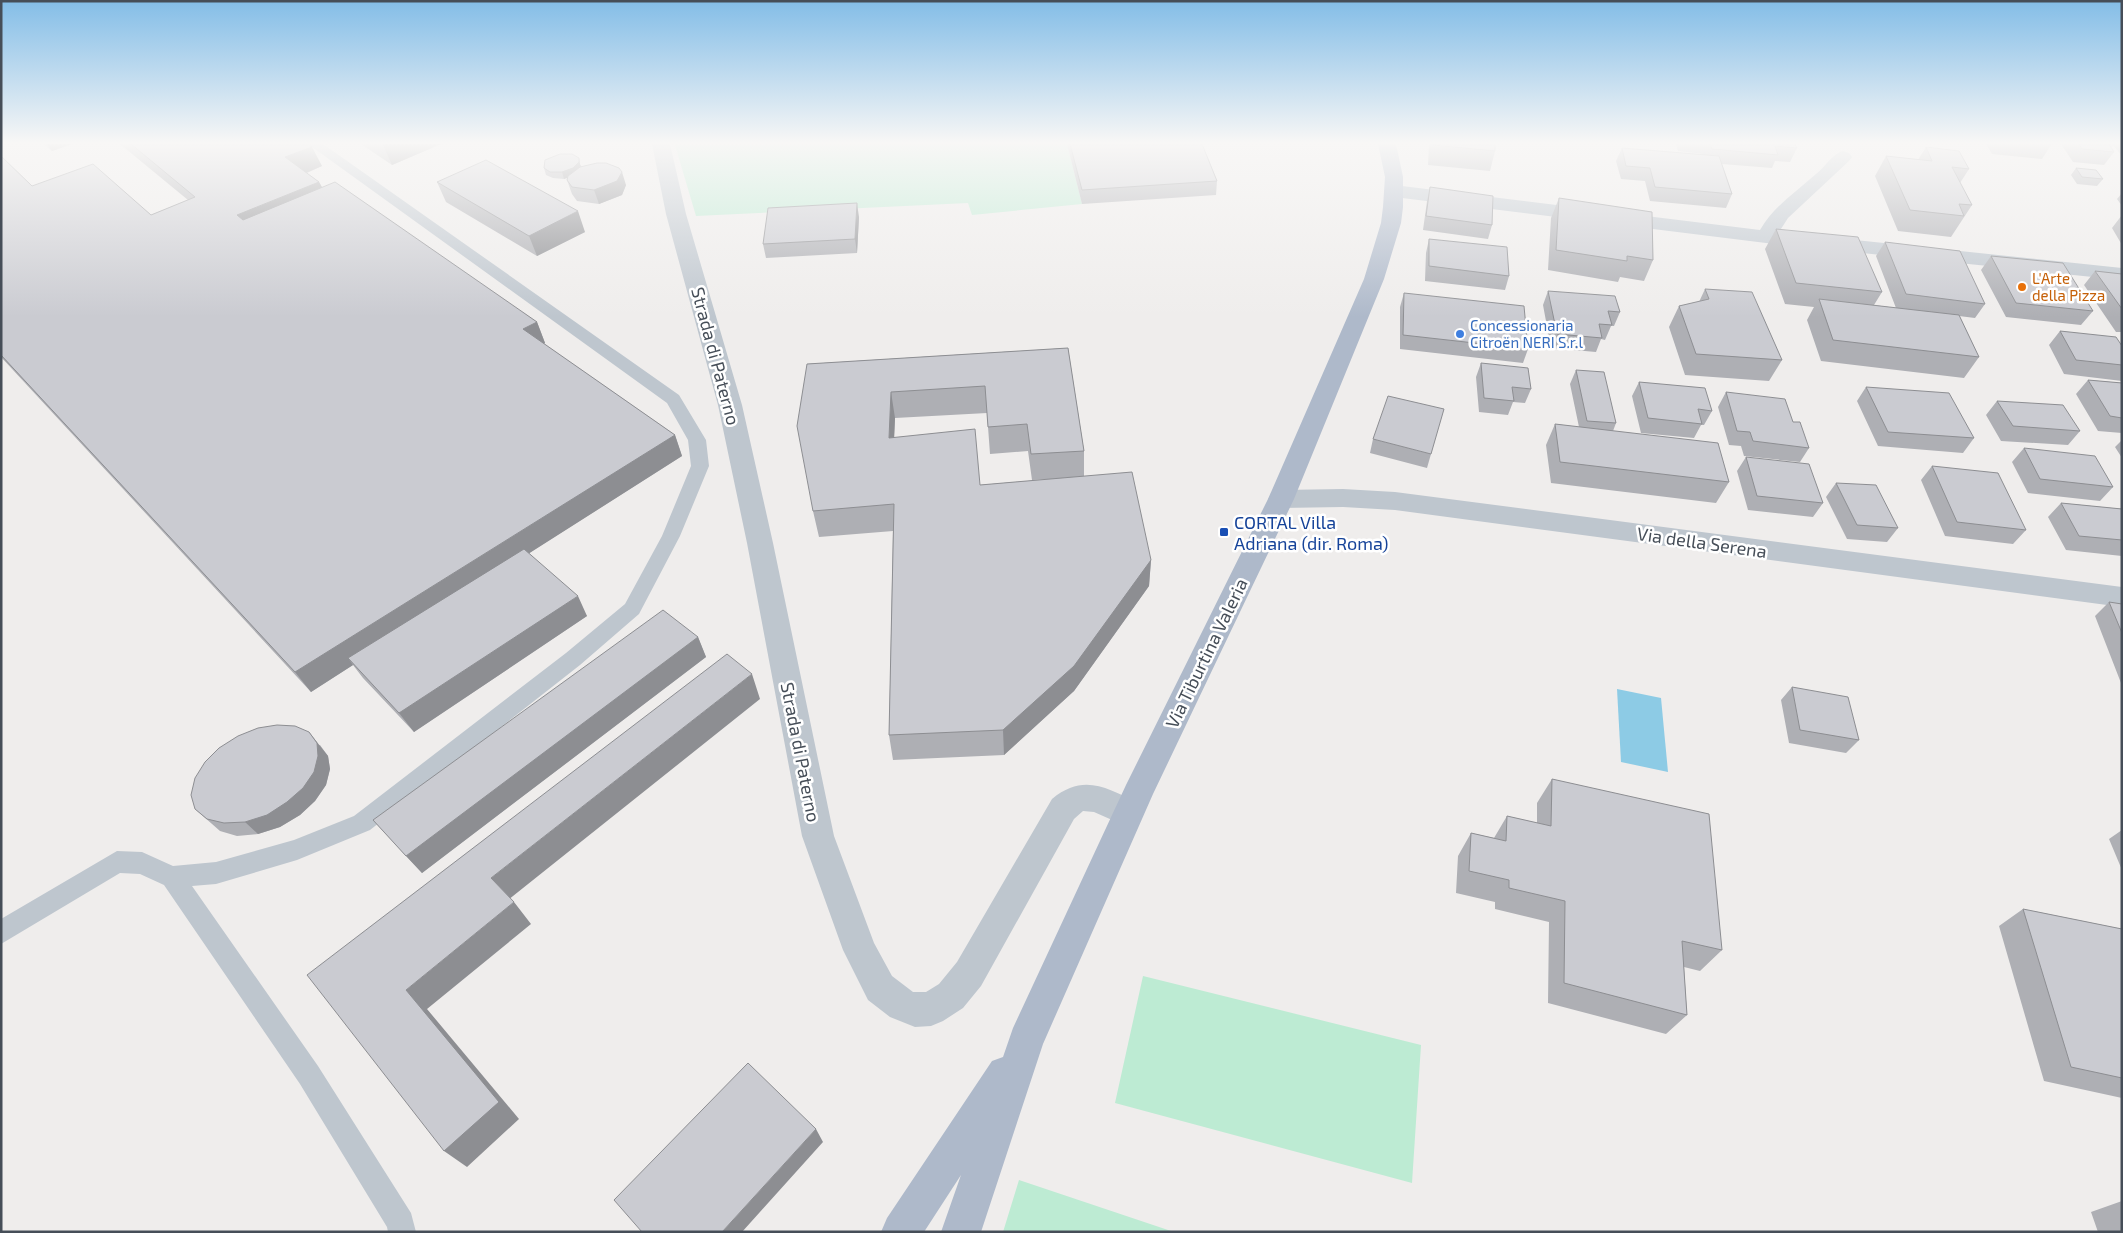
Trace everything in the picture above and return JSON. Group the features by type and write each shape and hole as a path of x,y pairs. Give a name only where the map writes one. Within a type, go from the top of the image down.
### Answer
{"main road":[{"name":"Via Tiburtina Valeria","path":"962,1232 1026,1041 1128,813 1281,499 1374,279 1391,224 1393,202"},
{"name":"Via Tiburtina Valeria","path":"901,1232 1026,1041"}],"street":[{"name":"Strada di Paterno","path":"673,202 730,405 760,543 818,836 860,950 880,988 902,1005 915,1010 932,1009 942,1004 969,974 1063,809 1076,798 1089,796 1128,813"},
{"path":"1479,202 1766,237 2122,274"},
{"path":"1766,237 1778,217 1797,202"},
{"name":"Via della Serena","path":"1281,499 1343,498 1395,501 2122,597"}],"lane":[{"path":"172,877 216,873 298,850 362,823 436,767 573,659 632,609 671,536 700,466 697,440 673,399 395,202"},
{"path":"1,934 117,862 142,863 172,877 309,1074 401,1223 402,1232"}],"green space":[{"path":"692,202 1081,202 1082,204 972,215 968,203 696,216"},
{"path":"1143,976 1421,1045 1412,1183 1115,1103"},
{"path":"1019,1180 1174,1232 1003,1232"}],"water":[{"path":"1617,689 1661,698 1668,772 1621,762"}],"building":[{"path":"1,202 136,202 151,215 184,202 270,202 237,215 243,220 288,202 363,202 537,322 523,329 675,435 295,672 1,355"},
{"path":"470,202 561,202 578,211 529,236"},
{"path":"1428,202 1493,202 1492,225 1426,216"},
{"path":"1559,202 1583,202 1652,212 1653,260 1627,256 1627,261 1556,250"},
{"path":"1906,202 1970,202 1972,205 1959,204 1964,216 1910,210"},
{"path":"857,203 855,239 763,244 768,208"},
{"path":"1776,229 1858,237 1882,292 1796,283"},
{"path":"1429,239 1507,247 1509,276 1429,266"},
{"path":"1885,242 1960,251 1985,304 1906,294"},
{"path":"1991,256 2063,263 2093,311 2016,303"},
{"path":"2095,271 2122,274 2122,309"},
{"path":"1705,289 1752,292 1782,360 1696,354 1679,306 1709,299"},
{"path":"1548,291 1615,296 1620,312 1608,311 1612,325 1599,324 1602,338 1557,334"},
{"name":"Concessionaria Citroën NERI S.r.l","path":"1404,293 1524,306 1528,349 1403,335"},
{"path":"1819,299 1959,315 1979,357 1833,340"},
{"path":"2060,331 2116,337 2122,346 2122,365 2076,360"},
{"path":"1068,348 1084,451 1031,454 1027,424 988,427 985,386 891,392 889,438 975,429 980,485 1132,472 1151,560 1074,666 1003,730 889,735 894,504 813,511 797,426 807,364"},
{"path":"1481,363 1528,368 1531,389 1512,387 1514,401 1484,398"},
{"path":"1576,370 1604,372 1616,423 1587,421"},
{"path":"2088,380 2122,383 2122,418 2110,416"},
{"path":"1639,382 1705,388 1712,411 1698,409 1702,424 1648,418"},
{"path":"1866,387 1949,393 1974,438 1888,432"},
{"path":"1726,392 1785,399 1793,422 1800,422 1809,448 1753,441 1750,432 1737,431"},
{"path":"1388,396 1444,409 1431,454 1373,439"},
{"path":"1997,401 2063,405 2080,431 2013,426"},
{"path":"1555,424 1718,443 1729,482 1560,462"},
{"path":"2024,448 2095,456 2113,487 2040,479"},
{"path":"1746,457 1809,464 1823,503 1757,496"},
{"path":"1932,466 1998,473 2026,530 1957,522"},
{"path":"1836,483 1876,485 1898,528 1857,525"},
{"path":"2061,503 2122,509 2122,540 2079,536"},
{"path":"524,549 578,596 399,713 348,658"},
{"path":"2109,602 2122,604 2122,633"},
{"path":"663,610 698,637 406,856 373,820"},
{"path":"727,654 752,674 491,878 514,902 406,990 499,1102 444,1151 307,975"},
{"path":"1792,687 1848,697 1859,740 1800,730"},
{"path":"277,725 295,726 309,732 317,743 318,756 314,772 303,788 287,802 267,815 245,822 224,823 207,819 195,809 191,795 195,778 205,762 219,748 238,736 258,728"},
{"path":"1552,779 1709,814 1722,950 1682,941 1687,1015 1564,983 1565,901 1509,888 1509,880 1469,871 1471,833 1506,841 1507,816 1551,826"},
{"path":"2023,909 2122,929 2122,1078 2071,1067"},
{"path":"748,1063 816,1129 722,1232 642,1232 614,1200"}],"place":[{"name":"L'Arte della Pizza","path":"2022,287"},
{"name":"Concessionaria Citroën NERI S.r.l","path":"1460,334"},
{"name":"CORTAL Villa Adriana (dir. Roma)","path":"1224,532"}]}
